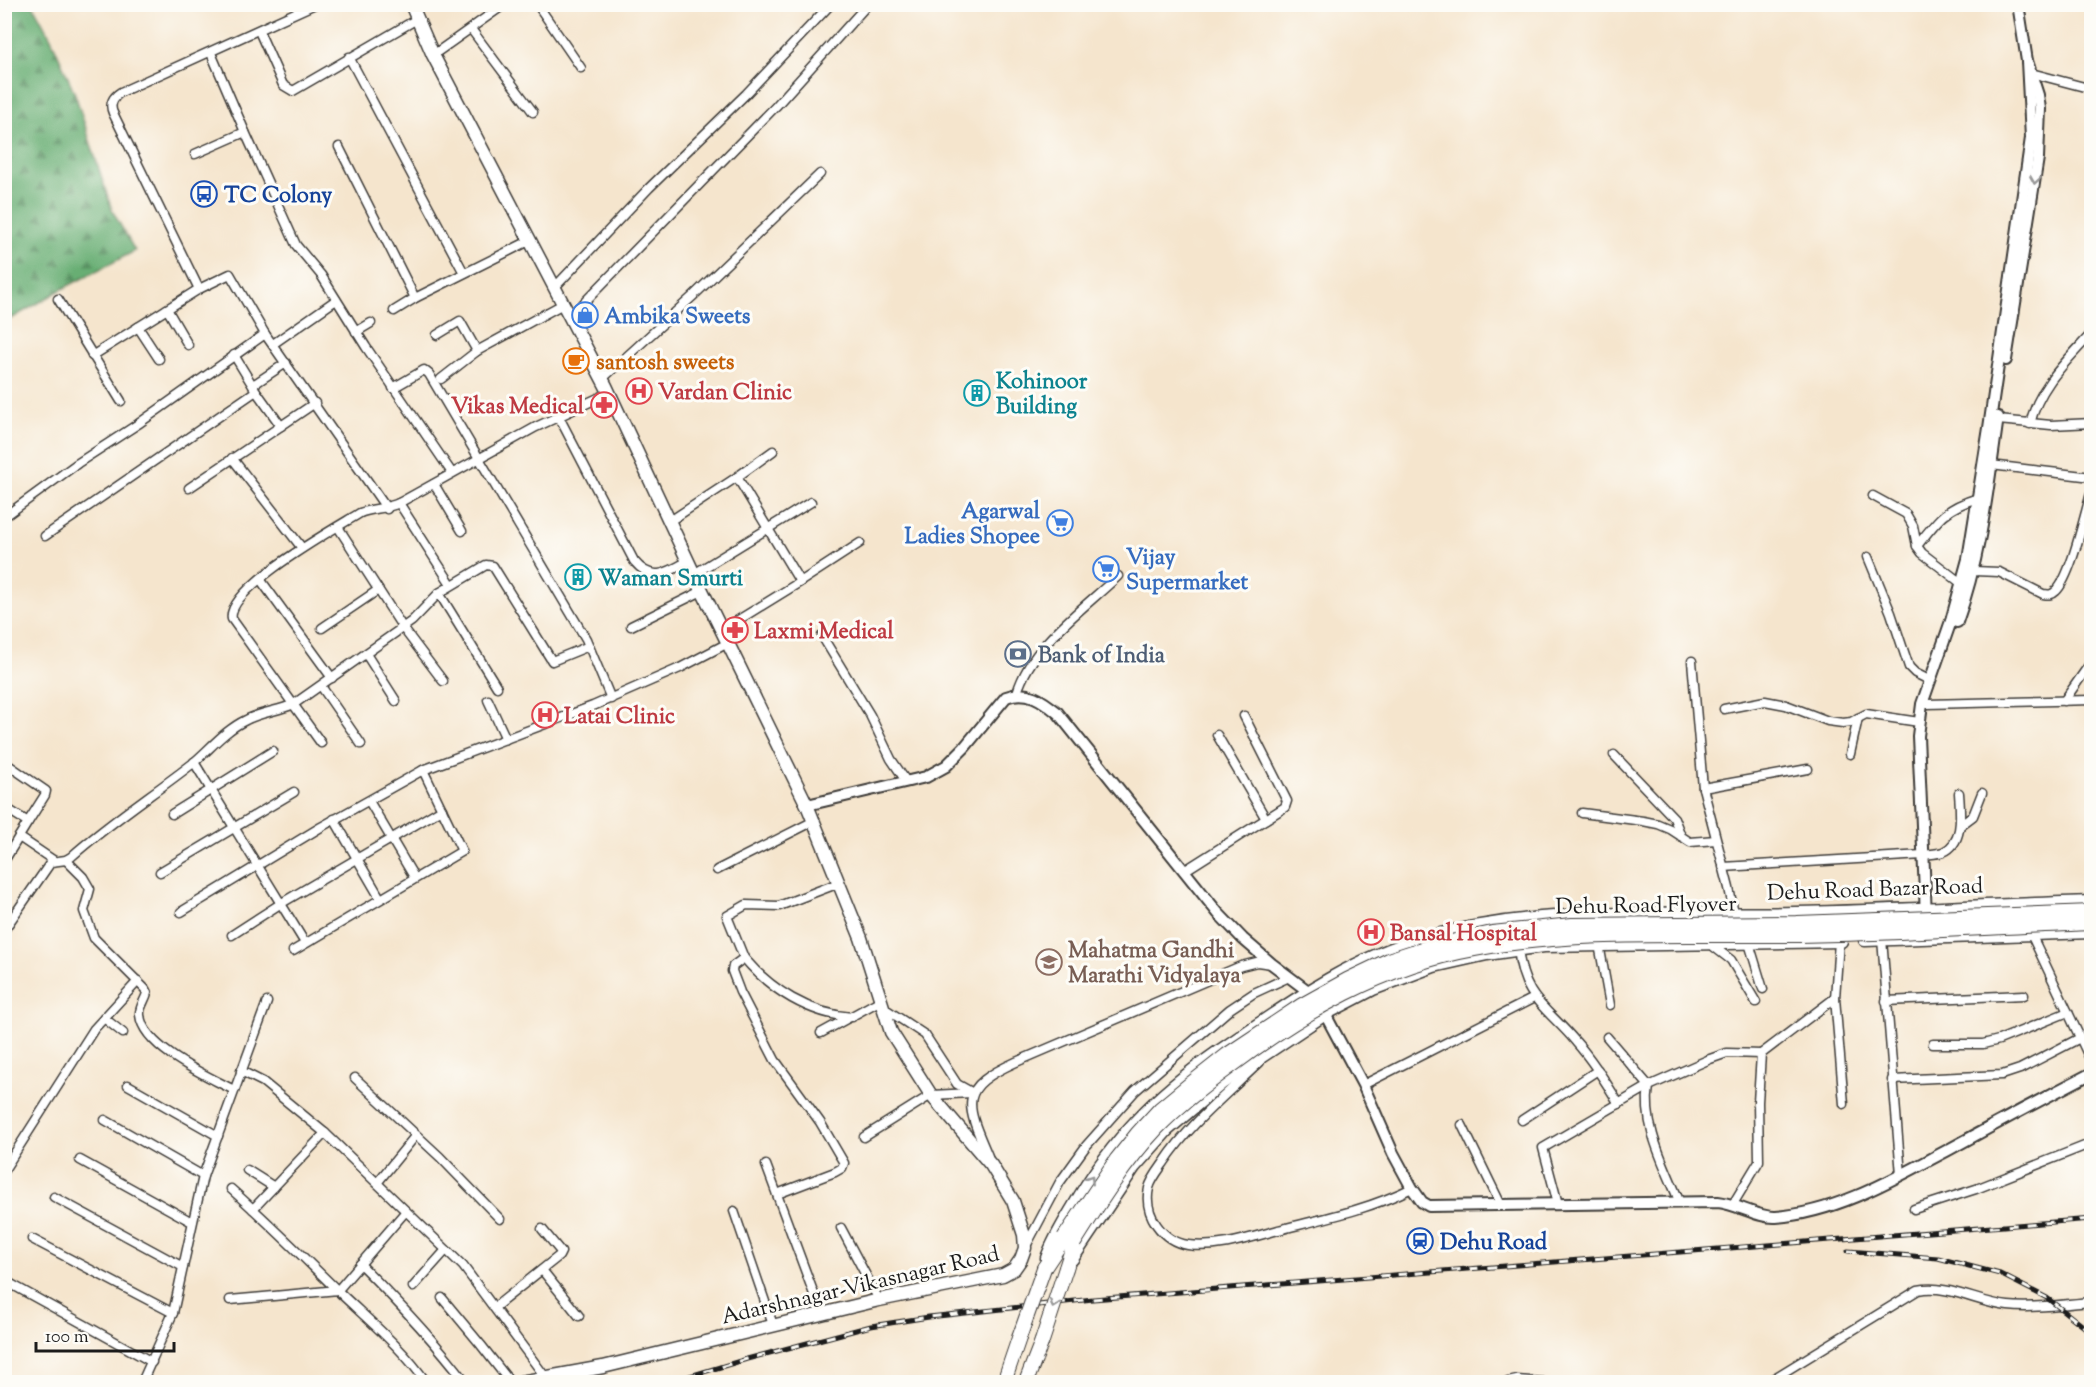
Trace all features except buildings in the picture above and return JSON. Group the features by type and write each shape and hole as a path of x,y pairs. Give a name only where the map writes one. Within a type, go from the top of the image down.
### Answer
{"highway":[{"name":"Dehu Road Flyover","path":"1026,1383 1066,1268 1069,1240 1117,1160 1137,1134 1160,1109 1236,1049 1302,1005 1391,959 1428,946 1492,933 1572,925 1797,923 2091,912"},
{"name":"Dehu Road Flyover","path":"1004,1383 1044,1268 1069,1240 1118,1174 1159,1126 1212,1080 1251,1051 1336,999 1378,977 1426,959 1472,949 1573,937 1796,935 2091,923"}],"main road":[{"name":"Adarshnagar-Vikasnagar Road","path":"411,4 433,55 609,393 702,591 807,805 861,938 891,1032 931,1095 991,1165 1014,1201 1024,1235 1025,1248 1021,1259 1014,1269 1003,1275 879,1300 663,1353 521,1383"},
{"name":"Dehu Road Bazar Road","path":"1044,1268 1053,1242 1090,1179 1109,1151 1145,1110 1192,1070 1308,991 1363,962 1423,938 1514,920 1576,914 1734,913 2091,902"},
{"path":"1066,1268 1134,1167 1167,1130 1222,1083 1325,1014 1373,989 1410,974 1462,959 1544,946 1839,941 2091,932"}],"street":[{"path":"199,290 110,106 116,95 121,92 212,53 315,4"},
{"path":"433,55 505,4"},
{"path":"537,4 581,68"},
{"path":"555,287 649,188 746,94 831,4"},
{"path":"570,317 776,106 868,4"},
{"path":"1918,736 1974,571 1981,539 1998,420 2031,138 2027,61 2018,4"},
{"path":"259,31 283,85 293,91 417,19"},
{"path":"471,29 533,112"},
{"path":"212,53 296,245 316,268 393,388 452,473"},
{"path":"349,57 464,273"},
{"path":"1928,938 1919,722 1929,680 1951,621 1968,559 2038,158 2040,133 2038,95 2027,61"},
{"path":"2031,73 2091,88"},
{"path":"195,154 245,132"},
{"path":"339,147 415,298"},
{"path":"602,379 692,297 820,174"},
{"path":"394,311 415,298 529,241"},
{"path":"92,356 167,309 230,274 265,334 387,508"},
{"path":"58,299 121,401"},
{"path":"273,344 336,300"},
{"path":"441,379 477,351 563,304"},
{"path":"167,309 188,345"},
{"path":"437,335 460,321 477,351"},
{"path":"356,332 371,323"},
{"path":"138,327 159,359"},
{"path":"2030,424 2033,409 2044,389 2062,364 2091,333"},
{"path":"5,516 265,334"},
{"path":"234,355 281,426"},
{"path":"45,536 286,363"},
{"path":"393,388 424,370 427,372 589,646 611,699"},
{"path":"321,743 232,619 232,607 260,579 302,548 360,513 387,508 399,503 536,427 609,393"},
{"path":"189,488 315,404"},
{"path":"559,417 634,561 641,570 654,574 667,572 688,561"},
{"path":"1998,420 2030,424 2091,423"},
{"path":"670,521 773,451"},
{"path":"232,458 302,548"},
{"path":"1991,465 2091,477"},
{"path":"736,477 801,582"},
{"path":"434,484 462,531"},
{"path":"1974,571 1999,572 2043,594 2050,595 2056,592 2067,571 2091,490"},
{"path":"1873,496 1900,511 1909,519 1917,546 1928,559 1961,583"},
{"path":"1917,546 1942,515 1953,506 1978,498"},
{"path":"694,574 811,502"},
{"path":"399,503 452,584"},
{"path":"338,527 403,628 443,681"},
{"path":"722,630 860,543"},
{"path":"1868,557 1891,613 1908,667 1929,680"},
{"path":"19,837 53,860 66,860 194,762 230,730 246,719 294,704 417,618 439,593 486,565 493,566 552,661 589,646"},
{"path":"1017,693 1026,669 1036,654 1118,576"},
{"path":"260,579 332,678"},
{"path":"322,628 378,590"},
{"path":"631,626 702,591"},
{"path":"439,593 497,687"},
{"path":"822,636 870,715 891,759 906,782"},
{"path":"181,912 334,819 423,770 611,699 728,643"},
{"path":"366,654 396,701"},
{"path":"1692,661 1703,788 1734,913"},
{"path":"2064,701 2091,661"},
{"path":"321,686 361,744"},
{"path":"807,805 926,777 946,766 1006,697 1017,693 1028,694 1046,703 1058,714 1218,913 1243,939 1308,991 1325,1014 1363,1085 1412,1188 1422,1202 1429,1206 1719,1202 1733,1204 1759,1215 1774,1217 1784,1215 1836,1204 1865,1192 2091,1073"},
{"path":"488,700 506,739"},
{"path":"1927,704 2091,700"},
{"path":"1724,709 1775,702 1828,721 1843,723 1866,714 1919,722"},
{"path":"1184,871 1285,807 1287,801 1244,716"},
{"path":"1850,754 1857,718"},
{"path":"1217,735 1266,819"},
{"path":"172,814 273,751"},
{"path":"1614,755 1674,818 1681,836"},
{"path":"4,762 45,791 45,795 5,858"},
{"path":"194,762 305,943"},
{"path":"1703,788 1808,769"},
{"path":"293,951 462,850 423,770"},
{"path":"160,872 294,792"},
{"path":"1959,793 1961,825"},
{"path":"1723,867 1943,852 1948,848 1961,825 1973,816 1982,793"},
{"path":"369,801 414,878"},
{"path":"4,807 28,822"},
{"path":"232,935 441,809"},
{"path":"1582,813 1643,821 1670,829 1690,842 1716,840"},
{"path":"334,819 380,898"},
{"path":"717,870 814,821"},
{"path":"4,930 53,860"},
{"path":"66,860 83,877 90,889 84,911 94,938 138,981 147,993 140,1017 152,1038 185,1064 234,1090"},
{"path":"838,883 779,906 746,905 727,916 744,958 775,988 803,1005 836,1016 852,1017"},
{"path":"2031,934 2091,1063"},
{"path":"1882,939 1901,1175"},
{"path":"1839,941 1835,998 1844,1104"},
{"path":"1708,943 1731,960 1756,1002"},
{"path":"1749,943 1763,990"},
{"path":"1599,944 1610,1005"},
{"path":"1518,949 1522,975 1533,998 1568,1033 1598,1070 1619,1104"},
{"path":"744,958 733,966 732,971 740,992 775,1060 820,1122 843,1163 842,1168 836,1172 777,1194"},
{"path":"991,1165 973,1123 971,1107 973,1093 978,1084 998,1070 1241,966 1257,962 1272,964"},
{"path":"1025,1248 1060,1182 1079,1155 1136,1091 1230,1009 1254,993 1289,977"},
{"path":"4,1170 88,1040 104,1018 138,981"},
{"path":"1886,1001 2024,995"},
{"path":"1363,1085 1533,998"},
{"path":"1558,1204 1543,1148 1649,1086 1710,1059 1727,1053 1761,1054 1835,998"},
{"path":"142,1383 173,1313 203,1176 267,1002"},
{"path":"821,1033 883,1004 925,1035 957,1084 973,1093"},
{"path":"1933,1044 1983,1044 1999,1040 2068,1012"},
{"path":"104,1018 123,1033"},
{"path":"1607,1038 1649,1086"},
{"path":"1892,1080 2002,1075 2020,1069 2080,1038"},
{"path":"1275,1047 1226,1096 1198,1119 1159,1169 1150,1187 1149,1202 1152,1214 1163,1234 1187,1245 1229,1242 1358,1210 1383,1202 1412,1188"},
{"path":"1733,1204 1758,1161 1761,1054"},
{"path":"1522,1120 1598,1070"},
{"path":"241,1071 263,1082 325,1133 463,1266 546,1378"},
{"path":"355,1078 417,1135 500,1219"},
{"path":"128,1085 218,1136"},
{"path":"1649,1086 1646,1099 1650,1126 1680,1203"},
{"path":"864,1137 931,1095 973,1093"},
{"path":"105,1120 203,1176"},
{"path":"1462,1125 1501,1205"},
{"path":"253,1209 325,1133"},
{"path":"377,1183 417,1135"},
{"path":"1914,1209 1976,1189 2091,1143"},
{"path":"80,1160 192,1222"},
{"path":"766,1165 821,1313"},
{"path":"247,1170 274,1187"},
{"path":"231,1189 398,1348 426,1383"},
{"path":"54,1197 183,1268"},
{"path":"230,1300 338,1290 406,1211"},
{"path":"734,1211 773,1325"},
{"path":"841,1228 879,1300"},
{"path":"495,1307 556,1260 561,1252 542,1229"},
{"path":"32,1239 173,1313"},
{"path":"413,1287 446,1250"},
{"path":"360,1264 412,1317 466,1383"},
{"path":"542,1270 579,1316"},
{"path":"10,1284 152,1362"},
{"path":"1768,1383 1918,1290 1938,1288 1994,1304 2020,1307 2091,1302"},
{"path":"442,1298 482,1345 510,1383"},
{"path":"1508,1383 1517,1380 1543,1383"}],"green space":[{"path":"5,4 33,5 51,38 75,94 112,210 135,251 11,319 4,307"}],"railway":[{"path":"670,1382 871,1326 929,1317 1093,1299 2092,1219"},
{"path":"1848,1251 1938,1258 2000,1274 2047,1298 2092,1333"}],"place":[{"name":"TC Colony","path":"204,194"},
{"name":"Ambika Sweets","path":"585,315"},
{"name":"santosh sweets","path":"576,361"},
{"name":"Vardan Clinic","path":"639,391"},
{"name":"Kohinoor Building","path":"977,393"},
{"name":"Vikas Medical","path":"604,405"},
{"name":"Agarwal Ladies Shopee","path":"1060,523"},
{"name":"Vijay Supermarket","path":"1106,569"},
{"name":"Waman Smurti","path":"578,577"},
{"name":"Laxmi Medical","path":"735,630"},
{"name":"Bank of India","path":"1018,654"},
{"name":"Latai Clinic","path":"545,715"},
{"name":"Bansal Hospital","path":"1371,932"},
{"name":"Mahatma Gandhi Marathi Vidyalaya","path":"1049,962"},
{"name":"Dehu Road","path":"1420,1241"}]}
